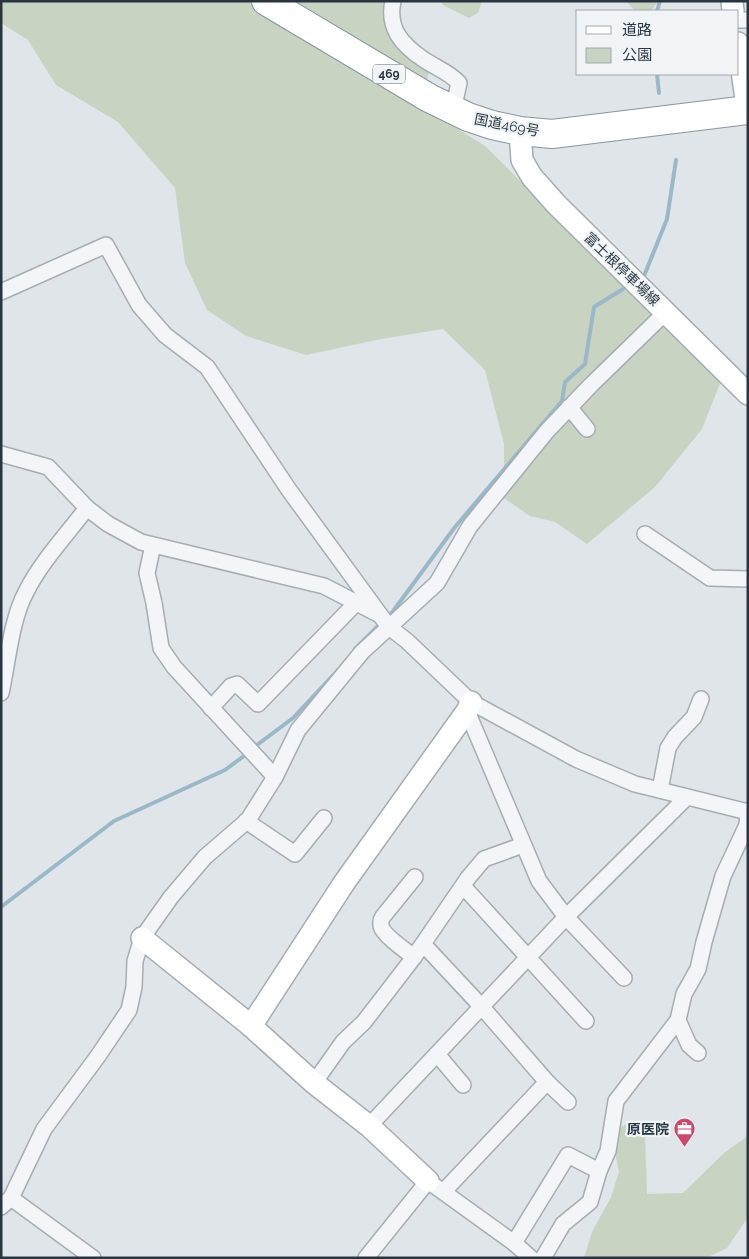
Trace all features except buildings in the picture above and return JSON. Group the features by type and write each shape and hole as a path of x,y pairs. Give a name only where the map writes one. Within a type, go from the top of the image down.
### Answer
{"highway":[{"name":"国道469号","path":"266,1 429,98 468,117 492,125 520,131 552,134 748,111"}],"street":[{"path":"393,1 390,12 394,28 402,40 423,59 452,75 459,84 453,110"},
{"path":"739,50 748,111"},
{"name":"富士根停車場線","path":"520,131 522,160 532,177 556,204 748,394"},
{"path":"1,292 106,246 139,305 165,335 208,368 289,490 385,621"},
{"path":"93,1258 6,1202 44,1128 98,1056 128,1010 134,987 135,961 142,938 205,856 246,821 275,777 298,730 385,621 437,583 470,526 547,431 666,312"},
{"path":"569,408 587,429"},
{"path":"1,454 48,467 87,508 108,524 141,542 324,586 385,621 407,641 469,706 576,759 634,784 687,797 747,818 723,876 698,969 684,994 678,1020 616,1101 608,1151 599,1171 590,1202 563,1224 543,1258"},
{"path":"1,693 17,615 25,592 87,508"},
{"path":"645,534 710,578 748,579"},
{"path":"153,545 147,573 161,648 174,667 275,777"},
{"path":"211,708 231,686 237,684 258,704 356,603"},
{"path":"660,790 668,748 674,736 694,717 700,699"},
{"path":"469,706 539,881 566,917 624,978"},
{"path":"250,1026 344,883 469,706"},
{"path":"369,1126 566,917 687,797"},
{"path":"246,821 295,854 324,818"},
{"path":"314,1083 343,1042 364,1022 424,945 463,886 484,859 523,845"},
{"path":"414,957 385,933 381,926 382,918 415,878"},
{"path":"463,886 586,1021"},
{"path":"142,938 250,1026 314,1083 369,1126 436,1186 514,1243 531,1258"},
{"path":"424,945 481,1006 547,1082 568,1102"},
{"path":"678,1020 689,1045 698,1053"},
{"path":"436,1054 463,1085"},
{"path":"366,1258 436,1186 547,1082"},
{"path":"514,1243 568,1155 599,1171"}],"green space":[{"path":"1,1 400,1 396,22 432,58 421,106 485,146 721,381 702,429 655,487 587,544 555,522 530,516 504,498 504,444 485,370 443,329 381,339 306,355 246,336 207,310 185,263 175,188 118,122 56,85 28,40 1,23"},
{"path":"441,1 482,1 478,13 469,18 443,5"},
{"path":"626,1 658,1 652,10 634,10"},
{"path":"630,1122 645,1134 647,1194 683,1193 724,1153 745,1138 748,1129 748,1217 727,1248 706,1258 584,1258 592,1232 611,1197 619,1172 611,1133"}],"waterway":[{"path":"657,10 660,1"},
{"path":"657,75 659,93"},
{"path":"644,276 667,219 676,160"},
{"path":"387,618 455,527 562,401 565,382 585,364 594,307 623,289"},
{"path":"355,649 382,622"},
{"path":"253,748 293,718 338,670"},
{"path":"1,907 114,821 225,770 248,753"}],"place":[{"name":"原医院","path":"685,1148"}]}
